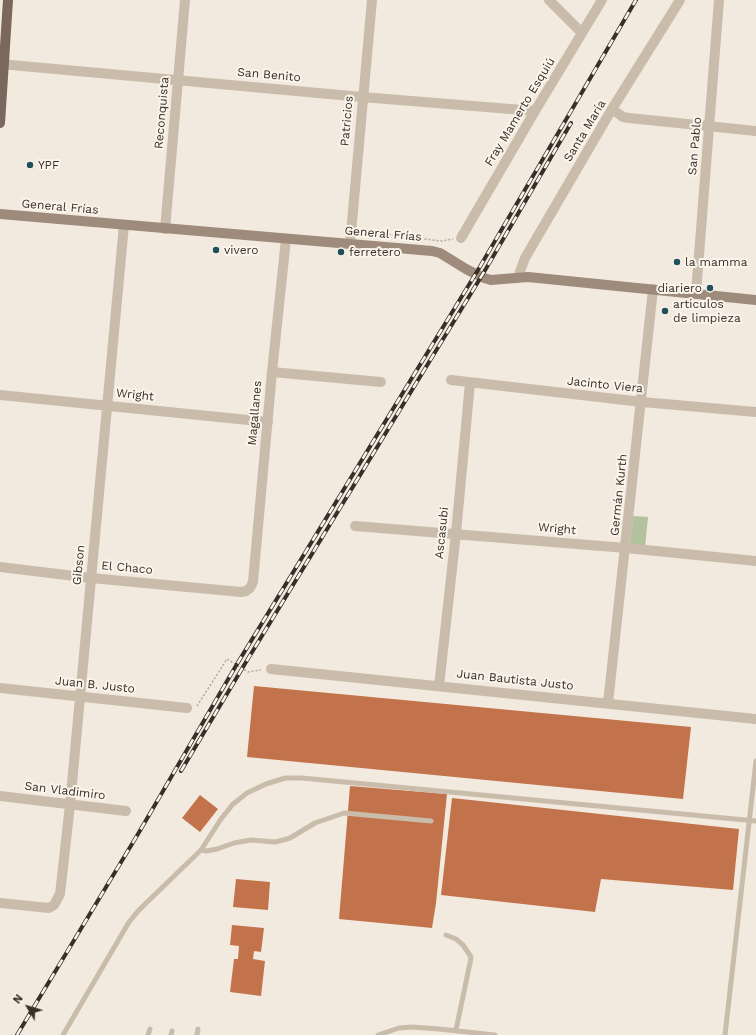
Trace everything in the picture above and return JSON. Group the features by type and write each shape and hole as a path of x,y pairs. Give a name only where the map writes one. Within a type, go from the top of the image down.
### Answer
{"main road":[{"path":"0,121 2,64 8,0"},
{"name":"General Frías","path":"0,214 432,252 440,253 466,269 491,280 528,277 756,300"}],"street":[{"name":"Reconquista","path":"165,229 185,0"},
{"name":"Patricios","path":"350,244 362,97 372,0"},
{"path":"549,0 582,34"},
{"name":"Fray Mamerto Esquiú","path":"460,238 602,0"},
{"name":"Santa María","path":"518,277 525,258 612,110 680,0"},
{"name":"San Pablo","path":"696,293 719,0"},
{"name":"San Benito","path":"2,64 362,97 535,111"},
{"path":"612,110 623,117 629,118 756,131"},
{"name":"Gibson","path":"0,903 49,908 54,905 60,894 70,805 124,225"},
{"name":"Magallanes","path":"250,588 253,582 286,239"},
{"name":"Germán Kurth","path":"608,703 642,402 653,289"},
{"path":"272,372 381,382"},
{"name":"Jacinto Viera","path":"451,380 642,402 756,412"},
{"name":"Ascasubi","path":"439,686 456,533 470,383"},
{"name":"Wright","path":"0,395 268,422"},
{"name":"Wright","path":"355,526 456,533 756,561"},
{"name":"El Chaco","path":"0,567 91,578 241,592 250,588"},
{"name":"Juan Bautista Justo","path":"271,669 756,719"},
{"name":"Juan B. Justo","path":"0,688 187,708"},
{"name":"San Vladimiro","path":"0,796 126,811"}],"lane":[{"path":"725,1035 756,761"},
{"path":"63,1035 129,922 139,910 201,850 221,819 238,800 247,793 266,784 285,778 302,778 457,792 756,821"},
{"path":"201,850 206,851 217,849 234,843 251,840 275,842 283,840 290,838 314,823 344,813 432,822"},
{"path":"446,935 463,944 471,957 456,1030"},
{"path":"378,1035 399,1028 412,1027 456,1030 495,1035"},
{"path":"148,1035 150,1029"}],"path":[{"path":"351,230 441,241 460,238"},
{"path":"187,708 196,706 227,659 248,672 271,669"}],"green space":[{"path":"633,516 648,517 645,548 630,546"}],"building":[{"path":"254,686 691,727 683,799 247,757"},
{"path":"350,786 447,794 432,928 339,919"},
{"path":"200,795 218,809 200,832 182,818"},
{"path":"452,798 739,829 733,890 601,879 595,912 441,895"},
{"path":"236,879 270,882 268,910 233,907"},
{"path":"232,925 264,928 261,952 254,951 253,959 265,961 261,996 230,992 234,959 238,959 239,946 230,945"}],"railway":[{"path":"17,1035 138,834 237,664 478,270 636,0"},
{"path":"181,771 484,272 571,123"}],"place":[{"name":"YPF","path":"30,165"},
{"name":"vivero","path":"216,250"},
{"name":"ferretero","path":"341,252"},
{"name":"la mamma","path":"677,262"},
{"name":"diariero","path":"710,288"},
{"name":"articulos de limpieza","path":"665,311"}]}
